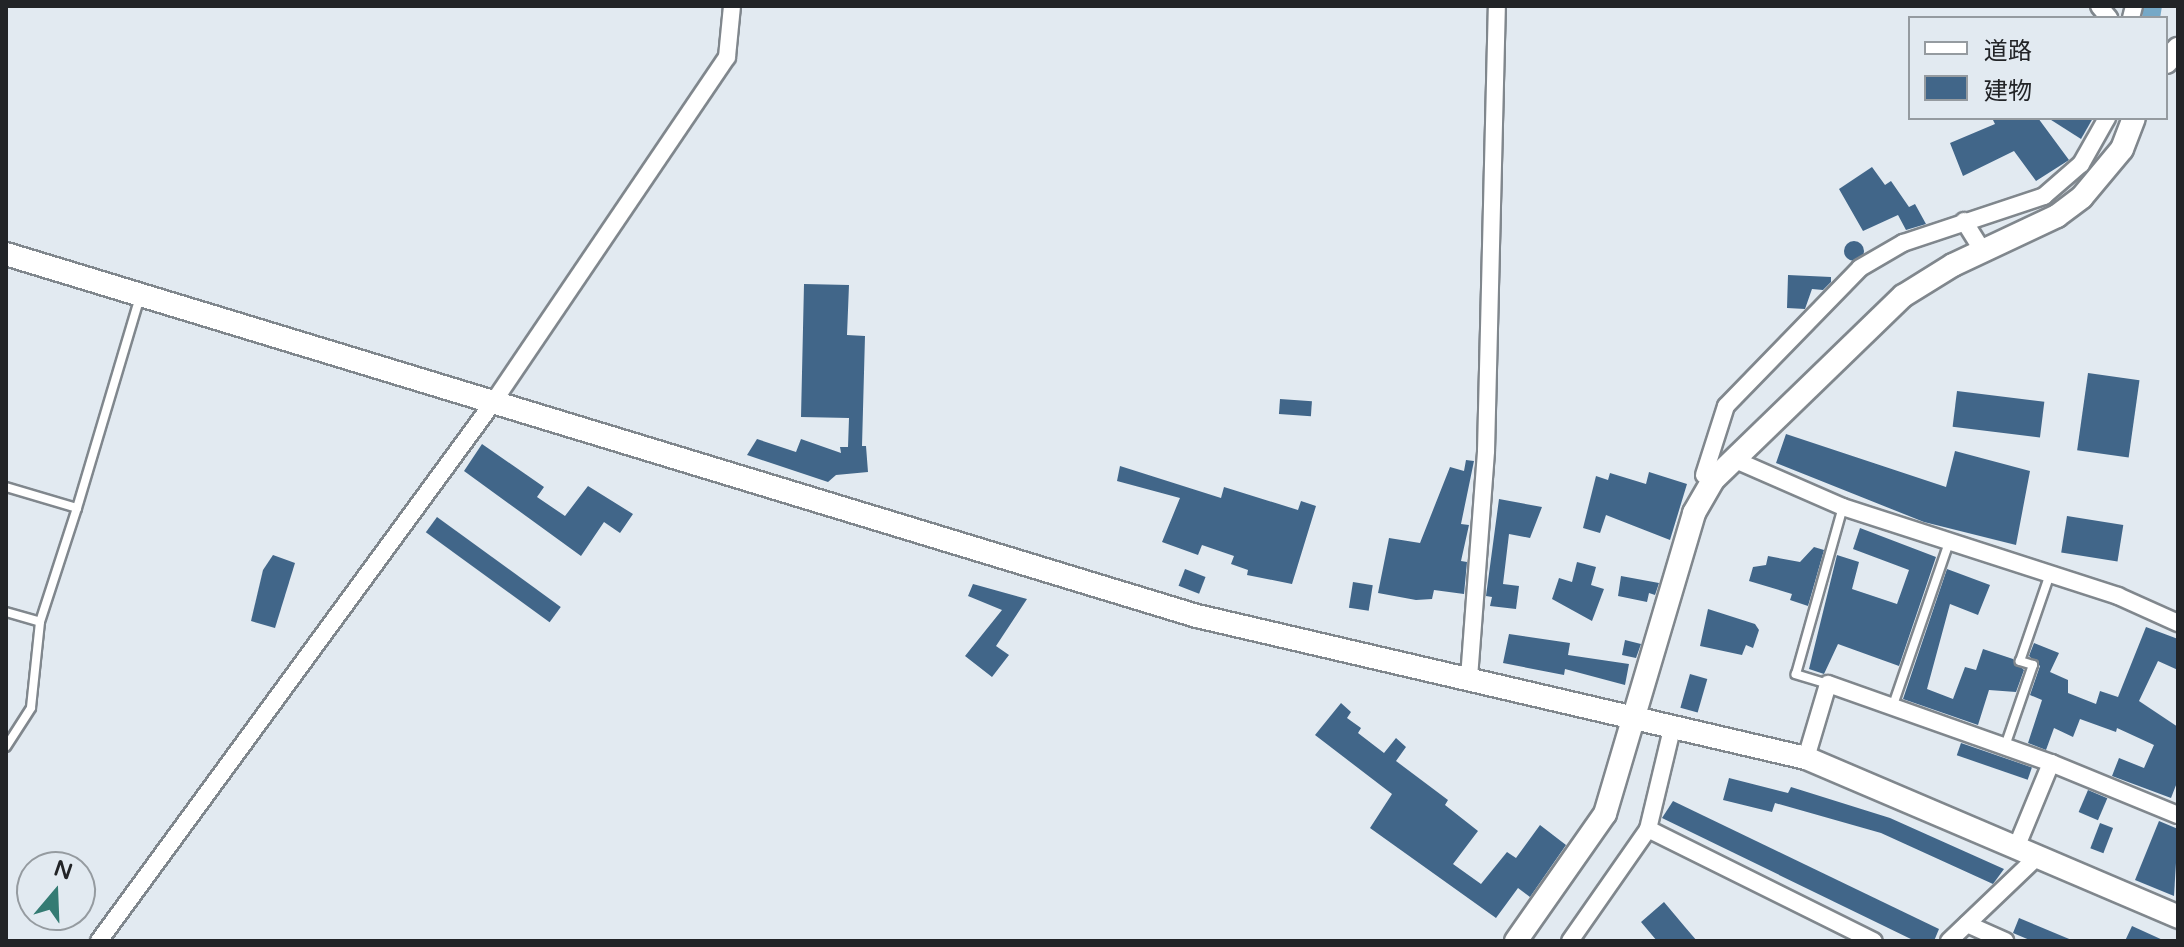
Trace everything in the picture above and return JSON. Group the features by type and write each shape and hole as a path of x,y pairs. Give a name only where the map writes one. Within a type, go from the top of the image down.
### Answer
{"street":[{"path":"99,941 492,404 727,57 732,6"},
{"path":"1469,678 1486,451 1497,6"},
{"path":"1704,475 1726,406 1860,268 1903,243 2044,196 2081,164 2106,120"},
{"path":"1516,941 1605,814 1637,716 1694,513 1733,459 1903,296 2057,216 2082,197 2122,149 2133,120"},
{"path":"1964,221 1983,252"},
{"path":"6,254 1197,616 1637,716 1806,758 2178,917"},
{"path":"1733,459 1843,507 2049,577 2118,596 2178,623"},
{"path":"1806,758 1828,684 2004,749 2051,763 2178,815"},
{"path":"1570,941 1648,829 1673,725"},
{"path":"1957,935 2027,853 2051,763"},
{"path":"1648,829 1874,941"},
{"path":"1957,935 2005,941"}],"lane":[{"path":"6,747 31,708 40,622 140,295"},
{"path":"6,487 77,508"},
{"path":"1828,684 1796,674 1843,507"},
{"path":"1892,708 1949,542"},
{"path":"2004,749 2033,665 2020,661 2049,577"},
{"path":"6,612 40,622"}],"building":[{"path":"1993,120 2039,120 2069,160 2036,181 2014,151 1963,176 1950,143 1995,124"},
{"path":"2051,120 2092,120 2081,139"},
{"path":"1872,167 1885,185 1891,181 1909,207 1915,204 1926,224 1906,230 1898,215 1863,231 1839,189"},
{"path":"1854,241 1861,244 1864,251 1861,258 1854,261 1847,258 1844,251 1847,244"},
{"path":"1788,275 1831,277 1831,282 1823,290 1812,289 1805,309 1787,308"},
{"path":"804,284 849,285 847,335 865,336 862,446 866,446 868,472 836,475 828,482 747,455 757,439 796,452 801,439 841,453 840,447 848,447 849,418 801,417"},
{"path":"2088,373 2139,380 2129,457 2077,450"},
{"path":"1957,391 2044,402 2040,437 1953,427"},
{"path":"1280,399 1312,401 1311,416 1279,414"},
{"path":"1786,434 1946,487 1955,451 2030,471 2016,545 1924,522 1776,463"},
{"path":"482,444 544,487 537,497 565,516 588,486 633,514 620,533 604,522 581,556 464,471"},
{"path":"1466,460 1474,461 1461,524 1469,525 1461,561 1467,562 1464,594 1434,590 1432,599 1416,600 1378,593 1389,538 1420,543 1450,467 1464,471"},
{"path":"1120,466 1221,498 1224,487 1298,510 1301,501 1316,506 1292,584 1247,575 1248,570 1231,564 1234,556 1202,545 1198,555 1162,542 1180,498 1117,481"},
{"path":"1649,472 1687,484 1670,540 1606,515 1600,533 1583,528 1596,476 1608,480 1610,473 1646,484"},
{"path":"1499,499 1542,507 1530,538 1509,534 1503,584 1519,586 1516,609 1490,606 1492,597 1486,596"},
{"path":"2067,516 2123,525 2118,561 2061,553"},
{"path":"437,517 561,607 550,622 426,532"},
{"path":"1860,528 1936,557 1899,666 1838,644 1824,674 1809,669 1837,555 1859,562 1852,589 1897,604 1909,570 1853,549"},
{"path":"1814,547 1824,550 1808,606 1790,600 1792,594 1749,581 1753,567 1766,565 1768,556 1800,562"},
{"path":"273,555 295,563 275,628 251,621 263,570"},
{"path":"1577,562 1596,567 1591,585 1604,589 1592,621 1552,599 1559,578 1572,582"},
{"path":"1185,569 1206,577 1199,594 1179,586"},
{"path":"1947,569 1990,585 1978,615 1950,604 1927,689 1953,699 1965,667 1976,670 1983,649 2013,659 2024,670 2016,692 1989,690 1978,725 1903,699"},
{"path":"1621,576 1659,583 1655,595 1649,593 1647,602 1618,596"},
{"path":"1353,582 1373,585 1369,611 1349,608"},
{"path":"973,584 1027,599 996,646 1009,655 992,677 965,656 1002,610 968,596"},
{"path":"1708,609 1755,624 1759,630 1753,648 1746,645 1742,655 1700,646"},
{"path":"2146,627 2178,639 2178,670 2158,661 2139,701 2178,727 2178,780 2171,798 2112,776 2119,758 2144,768 2154,745 2117,728 2116,732 2080,719 2073,737 2054,728 2046,750 2028,743 2042,700 2030,695 2040,666 2029,656 2034,643 2059,653 2050,672 2068,680 2068,693 2096,704 2100,691 2118,697"},
{"path":"1509,634 1570,643 1568,655 1629,664 1625,685 1565,669 1564,675 1503,663"},
{"path":"1625,640 1641,644 1636,658 1622,655"},
{"path":"1690,674 1707,679 1698,713 1680,708"},
{"path":"1341,703 1351,712 1347,718 1361,728 1358,733 1384,753 1396,738 1406,747 1396,761 1448,800 1445,805 1478,831 1453,864 1481,884 1507,852 1516,858 1540,825 1566,845 1530,897 1518,888 1496,918 1370,828 1392,794 1315,735"},
{"path":"1961,743 2032,767 2028,780 1957,755"},
{"path":"1729,778 1788,793 1791,787 1890,818 2004,869 1993,884 1881,833 1775,803 1772,812 1723,800"},
{"path":"2088,790 2107,798 2098,820 2079,812"},
{"path":"1673,801 1939,929 1934,941 1915,941 1662,818"},
{"path":"2159,821 2178,829 2174,896 2135,880"},
{"path":"2100,823 2113,828 2103,853 2090,848"},
{"path":"1664,902 1697,941 1657,941 1641,922"},
{"path":"2019,918 2074,941 2032,941 2013,933"},
{"path":"2132,926 2165,941 2125,941"}],"waterway":[{"path":"2151,16 2153,6"}]}
